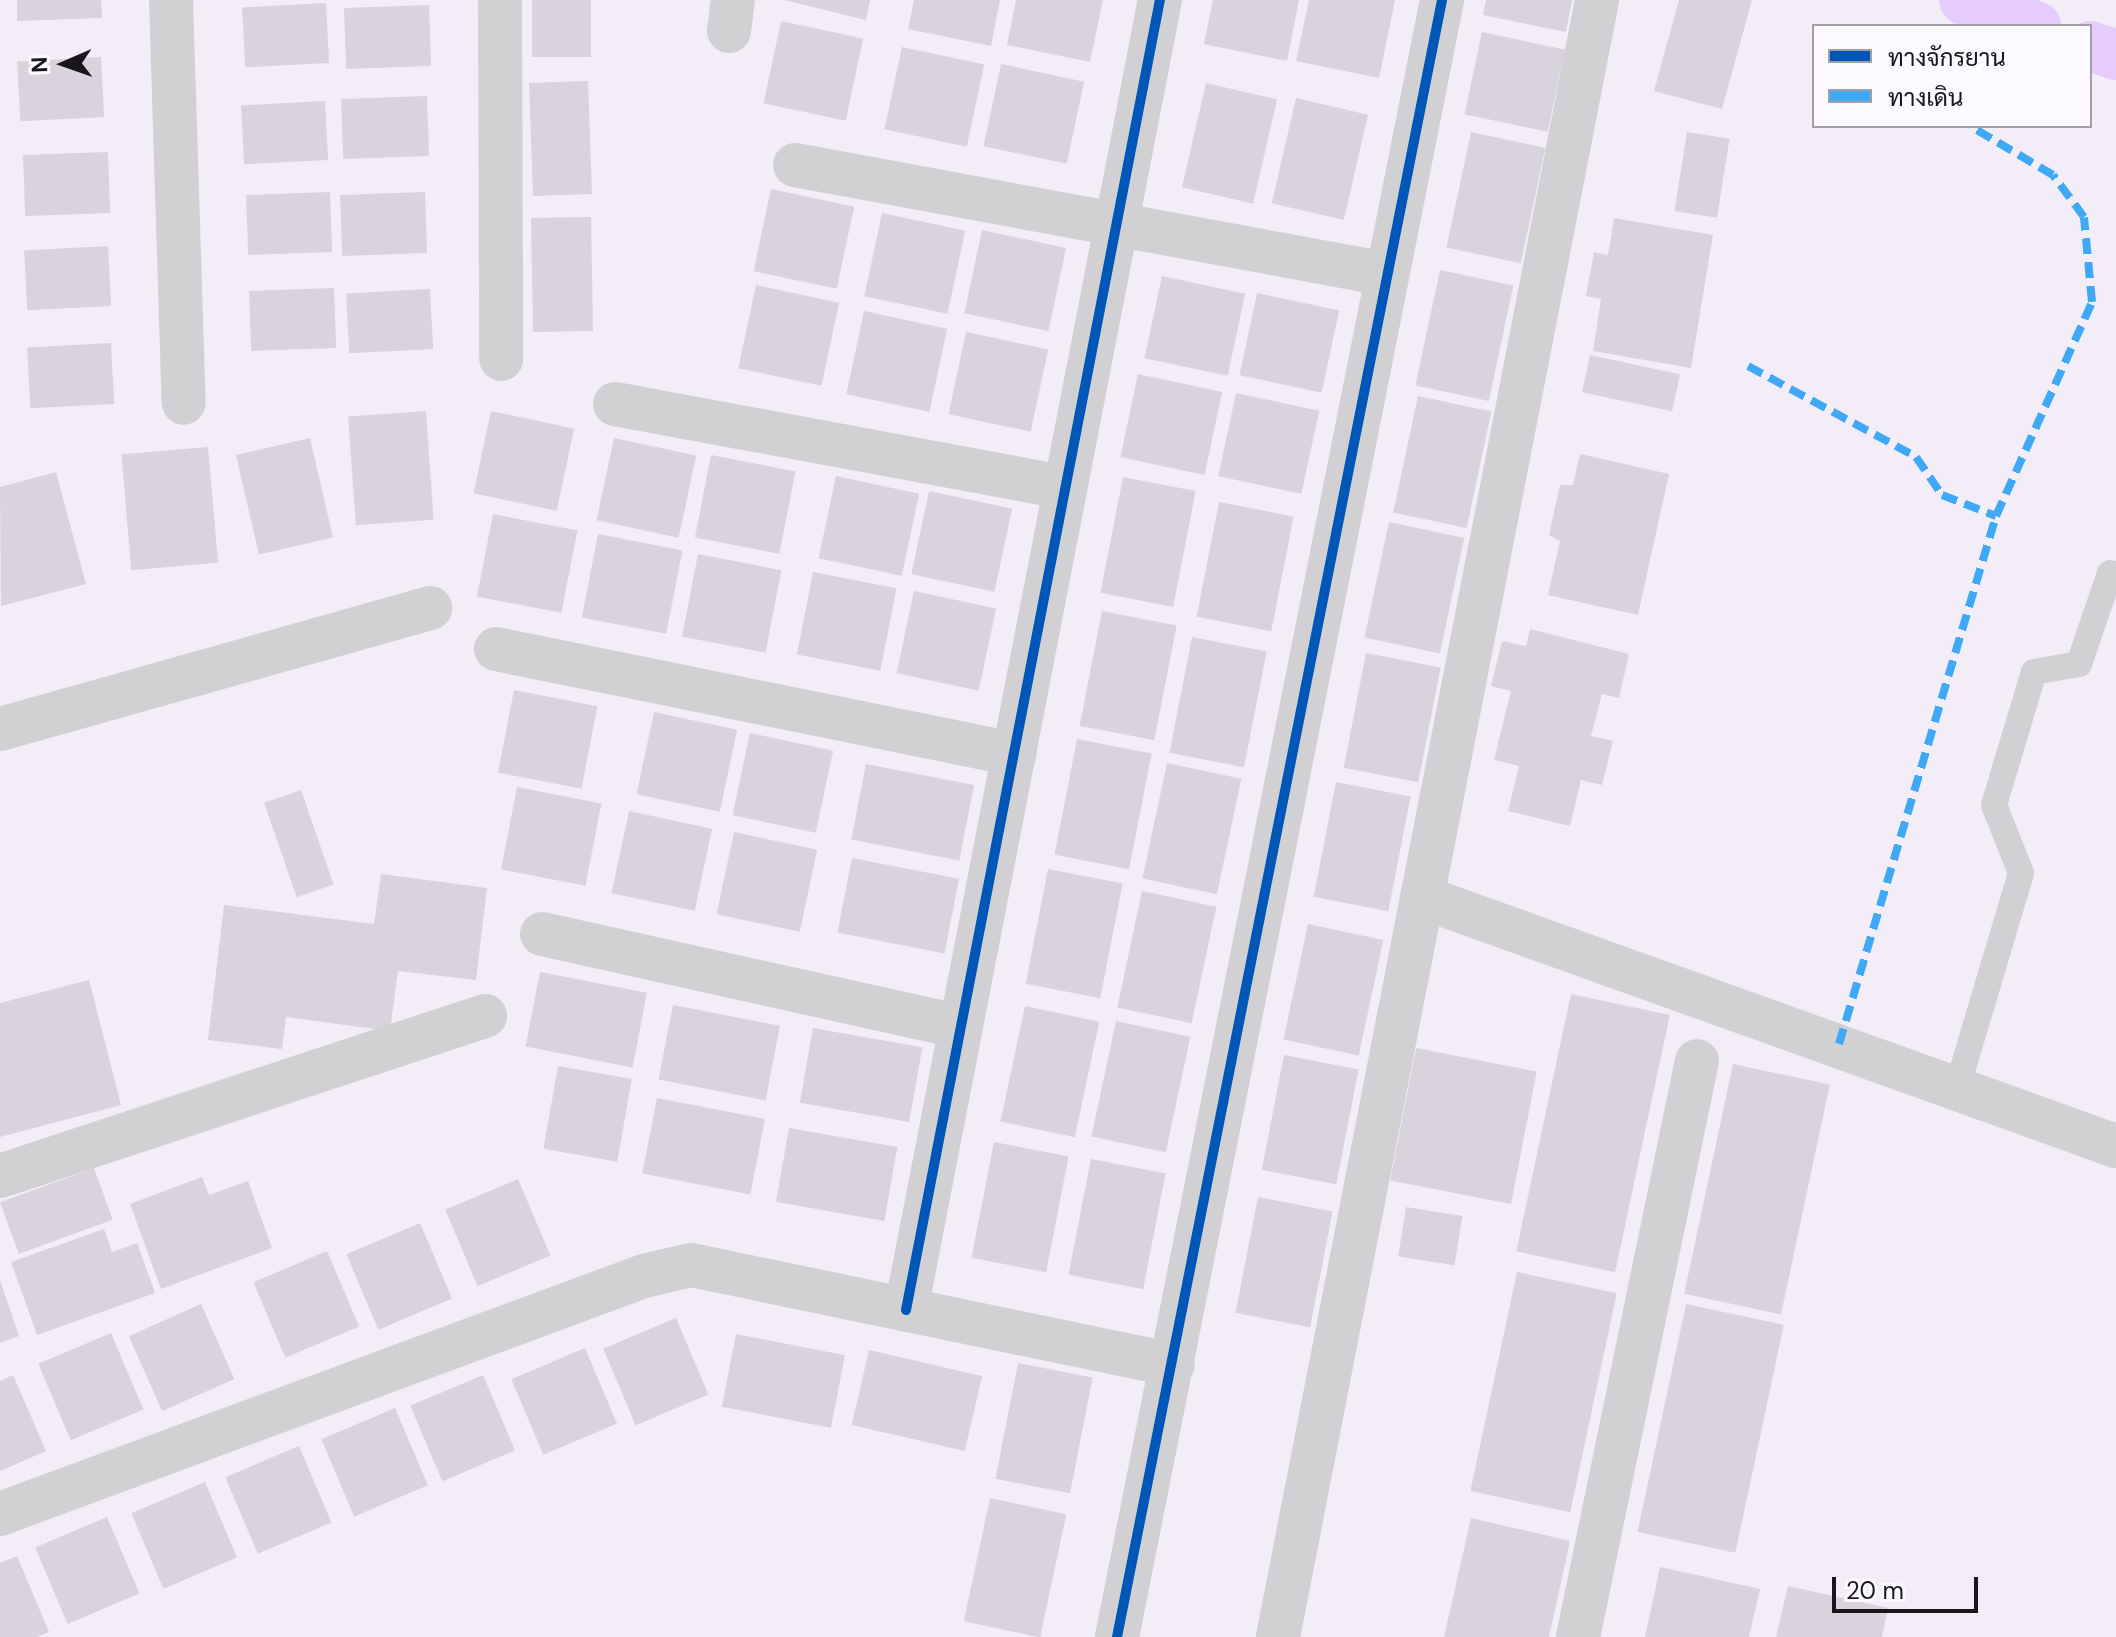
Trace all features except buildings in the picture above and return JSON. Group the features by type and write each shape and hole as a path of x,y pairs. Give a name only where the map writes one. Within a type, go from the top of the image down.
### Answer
{"street":[{"path":"171,0 184,403"},
{"path":"500,0 501,359"},
{"path":"906,1310 1063,487 1119,225 1160,0"},
{"path":"1117,1637 1442,0"},
{"path":"1278,1637 1597,0"},
{"path":"795,165 1386,274"},
{"path":"615,404 1063,487"},
{"path":"0,729 430,608"},
{"path":"496,649 1014,754"},
{"path":"1422,897 2116,1146"},
{"path":"542,934 961,1027"},
{"path":"0,1176 485,1016"},
{"path":"1578,1637 1697,1061"},
{"path":"0,1514 644,1276 691,1265 1173,1365"}],"lane":[{"path":"1957,1088 2021,873 1994,805 2034,672 2079,664 2110,573"}],"waterway":[{"path":"1964,0 2030,24"},
{"path":"2092,47 2116,55"}],"marked path":[{"path":"1839,1044 1996,516 2092,302 2084,217 2053,175 1973,128"},
{"path":"1748,366 1916,457 1942,495 1996,516"}],"cycle path":[{"path":"906,1310 1160,0"},
{"path":"1117,1637 1442,0"}]}
